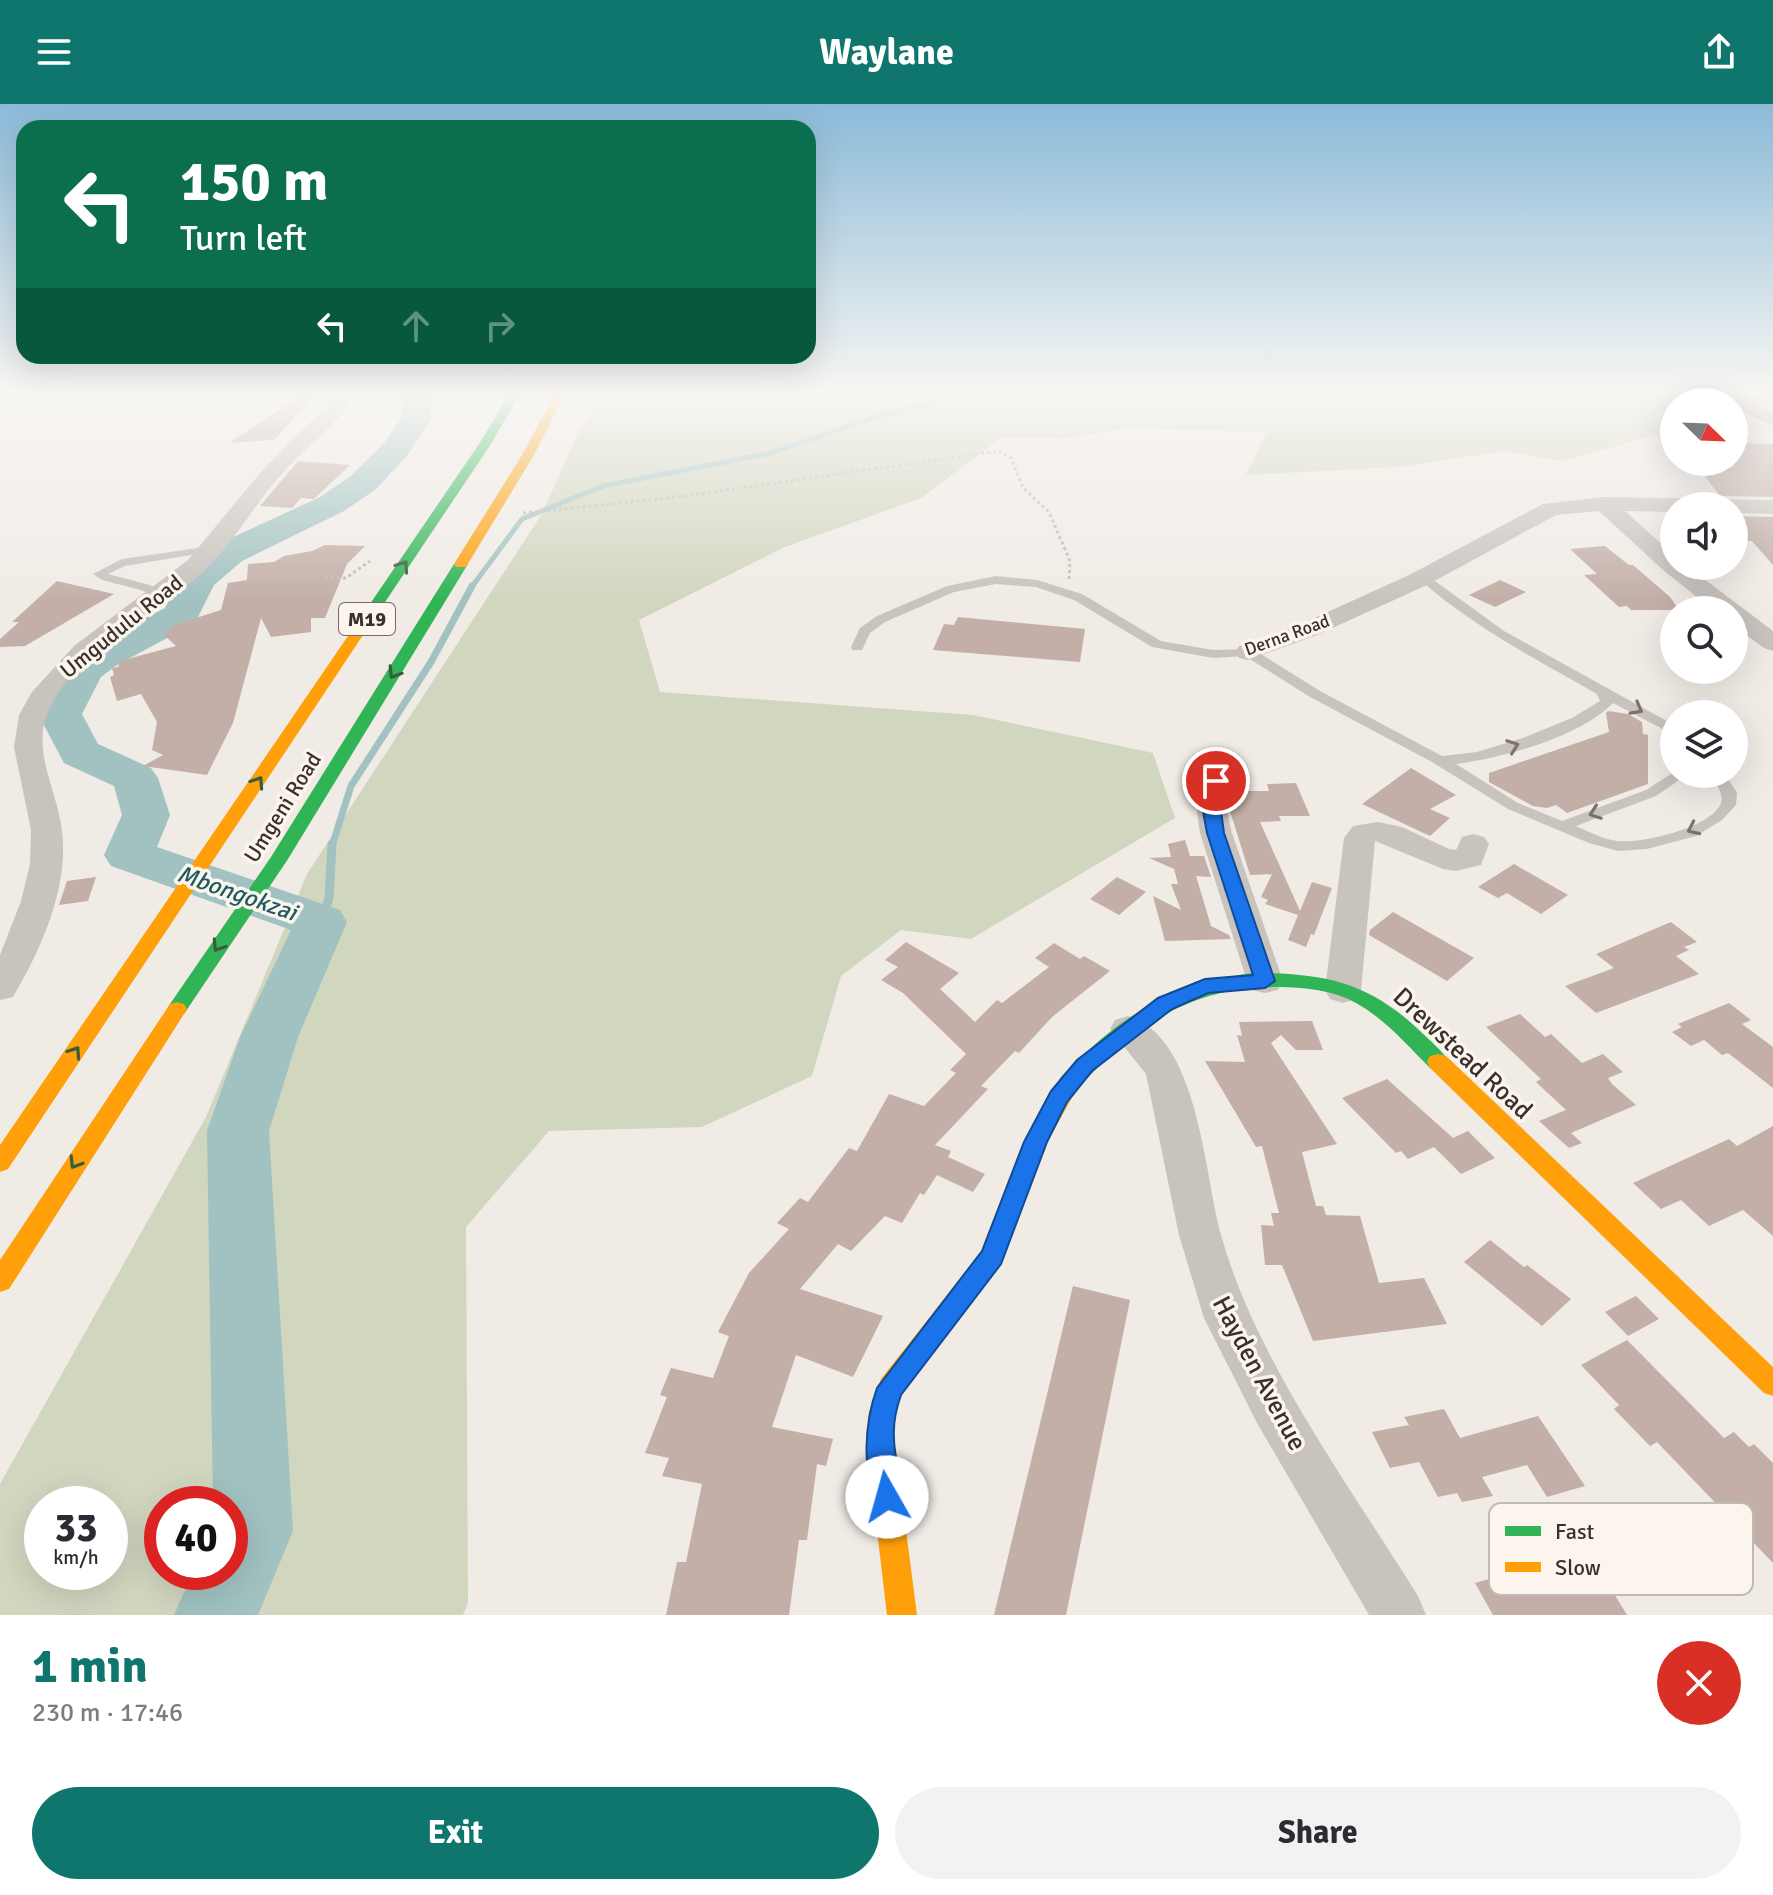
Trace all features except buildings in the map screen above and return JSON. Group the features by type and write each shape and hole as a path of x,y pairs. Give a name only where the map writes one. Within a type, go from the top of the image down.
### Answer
{"main road":[{"name":"Umgeni Road","path":"0,1163 474,461"},
{"name":"Umgeni Road","path":"0,1281 226,933 279,859 525,461"},
{"name":"Drewstead Road","path":"902,1615 880,1438 882,1411 890,1388 992,1257 1035,1142 1059,1097 1085,1065 1128,1029 1187,992 1205,986 1265,981 1312,983 1362,997 1395,1021 1773,1384"}],"street":[{"name":"Umgudulu Road","path":"0,988 27,933 48,844 29,734 33,714 51,684 75,660 160,595 212,549 283,461"},
{"name":"Derna Road","path":"1248,652 1308,630 1424,577 1542,513 1566,507 1604,504 1660,505"},
{"path":"1604,504 1671,565 1711,596"},
{"name":"Derna Road","path":"1748,506 1773,507"},
{"path":"1748,624 1773,643"},
{"path":"1216,781 1212,811 1216,833 1265,981"},
{"path":"1343,990 1357,855 1364,833 1387,832 1443,859 1455,861 1470,858 1473,844"},
{"name":"Hayden Avenue","path":"1128,1029 1163,1068 1171,1093 1200,1235 1227,1318 1274,1407 1399,1615"}],"lane":[{"path":"160,595 145,586 108,579 99,574 122,563 212,549"},
{"path":"1424,577 1459,607 1499,634 1660,723"},
{"name":"Derna Road","path":"857,647 865,631 881,619 965,585 996,580 1023,581 1067,592 1157,644 1213,654 1248,652"},
{"path":"1248,652 1315,694 1437,759 1513,806 1559,827 1618,846 1647,844 1690,833 1717,817 1728,805 1726,788"},
{"path":"1437,759 1451,762 1486,756 1581,721 1607,702 1607,696 1599,688"},
{"path":"1559,827 1660,787"}],"path":[{"path":"540,512 670,498 932,461"},
{"path":"1012,461 1023,488 1052,517 1070,561 1067,592"}],"green space":[{"path":"566,461 971,461 921,498 785,547 639,620 660,692 973,715 1153,753 1175,818 971,939 901,930 841,976 812,1076 702,1127 549,1131 466,1227 468,1603 463,1615 0,1615 0,1484 206,1117 307,874 542,514"},
{"path":"1253,461 1441,461 1397,467 1246,475"}],"waterway":[{"name":"Mbongokzai","path":"216,1615 253,1531 238,1131 269,1037 321,922 129,855 146,815 135,778 80,753 60,714 84,670 103,656 181,615 197,580 229,553 332,504 363,483 385,461"},
{"path":"471,588 522,519 603,486 733,461"},
{"path":"332,846 351,786 431,662 472,586"},
{"path":"321,922 329,898 332,844"}],"traffic: fast":[{"path":"366,620 474,461"},
{"path":"177,1009 279,859 461,564"},
{"path":"1069,1083 1116,1037 1166,1003 1222,984 1253,980 1307,982 1355,994 1394,1019 1438,1062"}],"traffic: slow":[{"path":"461,564 525,461"},
{"path":"0,1163 366,620"},
{"path":"0,1281 177,1009"},
{"path":"1438,1062 1773,1384"},
{"path":"902,1615 880,1438 882,1411 890,1388 992,1257 1038,1138 1069,1083"}],"route":[{"path":"887,1497 880,1438 882,1411 890,1388 911,1357 992,1257 1004,1232 1035,1142 1059,1097 1085,1065 1165,1003 1205,986 1265,981 1216,833 1212,811 1216,781"}]}
